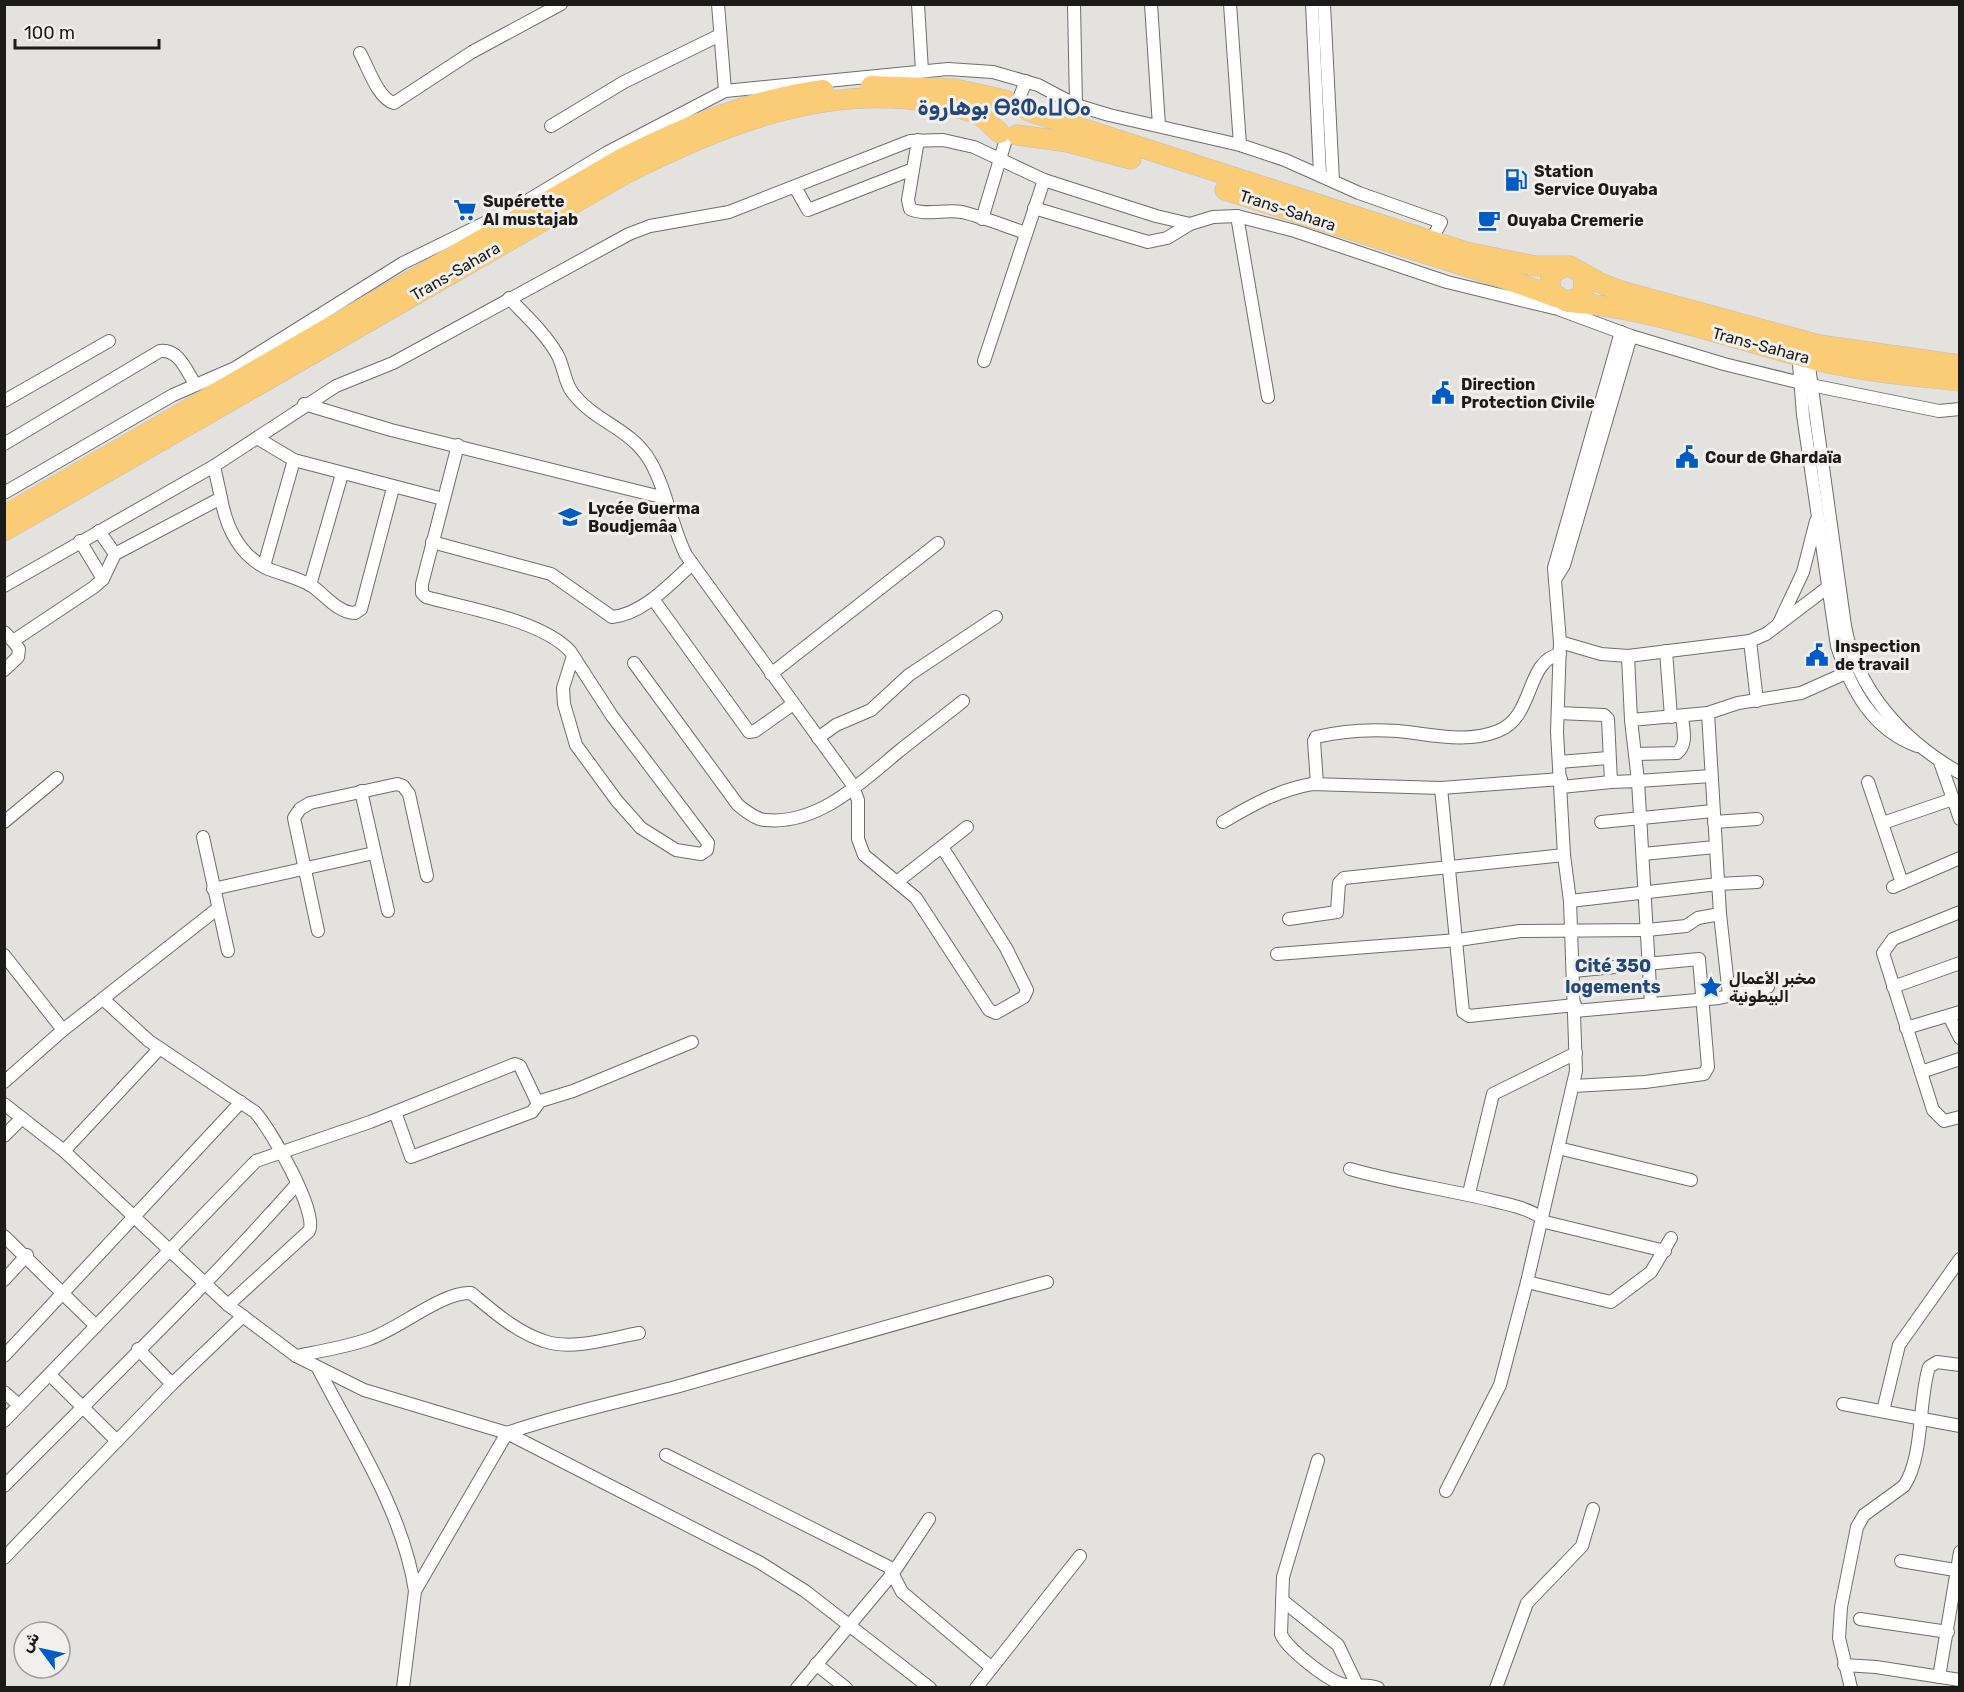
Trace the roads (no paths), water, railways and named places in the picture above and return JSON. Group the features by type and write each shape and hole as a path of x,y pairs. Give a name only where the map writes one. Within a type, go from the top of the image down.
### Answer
{"highway":[{"name":"Trans-Sahara","path":"4,516 612,164 673,133 757,102 853,86 905,85 955,89 1017,104 1431,241 1509,262 1573,269 1624,292 1802,349 1889,374 1959,381"},
{"name":"Trans-Sahara","path":"4,531 625,174 709,134 780,111 838,101 877,98 946,105 978,115 1008,134 1068,142 1120,156 1506,279 1560,302 1611,305 1802,349 1959,365"},
{"path":"1017,104 1026,127 1008,134 993,123 993,112 1017,104"},
{"path":"1559,268 1573,269 1585,279 1584,290 1578,298 1560,302 1550,288 1551,276 1559,268"}],"street":[{"path":"360,53 380,91 387,100 394,103 472,52 561,4"},
{"path":"718,4 725,91"},
{"path":"918,4 922,71"},
{"path":"1074,4 1076,105"},
{"path":"1151,4 1159,126"},
{"path":"1230,4 1240,146"},
{"path":"1312,4 1321,63 1333,181"},
{"path":"1320,174 1324,4"},
{"path":"550,126 624,82 720,35"},
{"path":"4,493 195,384 235,368 403,263 517,207 608,152 725,91 948,69 993,72 1026,81 1076,105 1240,146 1285,160 1320,174 1359,194 1441,222 1431,241"},
{"path":"1017,104 1026,81"},
{"path":"982,219 1008,134"},
{"path":"918,140 908,200 910,209 919,212 952,211 1026,233"},
{"path":"4,586 214,466 304,404 336,386 393,363 509,298 650,226 711,217 918,140 942,140 974,147 1044,180 1190,224"},
{"path":"795,187 807,210 913,170"},
{"path":"984,361 1044,180"},
{"path":"1034,208 1148,242 1167,238 1190,224 1212,216 1237,216 1295,231 1447,282 1560,302 1626,334 1806,384 1939,411 1959,409"},
{"path":"1237,216 1247,286 1268,397"},
{"path":"509,298 541,331 558,355 571,392 587,408 640,444 652,464 666,498 674,528 692,564 855,790 858,800 860,848 869,861 898,881 916,898 989,1010 996,1013 1024,997 1027,990 1006,948 942,847"},
{"path":"1446,1491 1500,1385 1573,1086 1576,1053 1575,1008 1570,901 1564,855 1559,762 1560,648 1554,568 1566,539 1626,334"},
{"path":"4,401 109,340"},
{"path":"1802,349 1833,584 1837,646 1846,673 1872,716 1887,731 1921,748 1959,773"},
{"path":"4,444 160,351 172,352 177,356 195,384"},
{"path":"1806,384 1817,505 1833,584 1855,666 1879,704 1921,748"},
{"path":"304,404 391,430 666,498"},
{"path":"257,438 294,460 393,488 443,499"},
{"path":"458,445 432,542 422,593 426,597 544,630 561,641 573,656 637,751 708,843 707,849 701,854 676,850 640,828 576,746 564,704 563,688 573,656"},
{"path":"264,566 294,460"},
{"path":"214,466 226,523 243,550 264,566 310,585 344,611 355,613 361,609 393,488"},
{"path":"310,585 342,474"},
{"path":"4,670 18,657 19,649 9,637 103,579 115,555 221,498"},
{"path":"1779,623 1803,572 1814,531 1817,505"},
{"path":"99,531 115,555"},
{"path":"80,541 103,579"},
{"path":"432,542 551,574 607,616 618,616 652,599 692,564"},
{"path":"771,674 938,543"},
{"path":"1317,784 1316,737 1396,731 1448,737 1495,733 1514,723 1541,665 1560,648 1628,656 1750,641 1766,634 1833,584"},
{"path":"652,599 748,732 755,731 793,704"},
{"path":"818,738 836,725 871,710 909,675 996,617"},
{"path":"1750,641 1757,700"},
{"path":"1636,754 1677,753 1684,744 1666,651"},
{"path":"1628,656 1631,720 1636,754 1647,892 1651,1004"},
{"path":"634,663 738,805 751,815 768,821 798,816 825,806 855,790 963,701"},
{"path":"1631,720 1708,713 1757,700 1801,693 1846,673"},
{"path":"1558,713 1604,715 1608,719 1608,758 1611,782"},
{"path":"1708,713 1715,847 1729,995"},
{"path":"1559,762 1608,758"},
{"path":"1940,760 1959,819"},
{"path":"1223,822 1276,793 1317,784 1441,788 1711,777"},
{"path":"4,822 57,778"},
{"path":"1868,782 1883,823 1898,885 1959,858"},
{"path":"318,931 303,869 296,814 310,803 397,784 406,788 427,876"},
{"path":"1441,788 1448,868 1458,940 1462,1009 1467,1015 1651,1004 1729,995 1768,987"},
{"path":"362,791 388,911"},
{"path":"1883,823 1953,800"},
{"path":"1601,822 1641,818 1714,816 1757,819"},
{"path":"898,881 967,827"},
{"path":"202,837 228,951"},
{"path":"1643,854 1715,847"},
{"path":"213,889 375,853"},
{"path":"1289,919 1337,912 1339,883 1344,878 1564,855"},
{"path":"1570,901 1718,884 1756,882"},
{"path":"4,1082 63,1030 217,909"},
{"path":"1959,912 1888,943 1884,958 1937,1116 1947,1121 1959,1117"},
{"path":"1277,954 1458,940 1520,931 1647,930 1686,926 1698,918 1720,914"},
{"path":"4,955 63,1030"},
{"path":"1573,971 1699,959 1708,1067 1707,1073 1645,1082 1573,1086"},
{"path":"1893,987 1959,963"},
{"path":"103,999 159,1049 242,1102 266,1124 282,1151 297,1184 311,1222 309,1231 228,1305"},
{"path":"1906,1028 1954,1014 1959,1038"},
{"path":"395,1112 411,1157 532,1112 537,1102 573,1091 692,1042"},
{"path":"63,1151 159,1049"},
{"path":"1469,1193 1493,1094 1576,1053"},
{"path":"1921,1072 1959,1059"},
{"path":"4,1421 256,1161 395,1112 515,1064 520,1066 537,1102"},
{"path":"4,1356 62,1291 242,1102"},
{"path":"4,1104 63,1151 228,1305 296,1356 319,1370 364,1390 507,1433 759,1562 805,1591 930,1688"},
{"path":"4,1136 22,1118"},
{"path":"1558,1148 1691,1180"},
{"path":"1350,1169 1393,1181 1469,1193 1528,1210 1541,1220 1665,1251"},
{"path":"4,1486 138,1349 207,1285 297,1184"},
{"path":"4,1236 27,1255 96,1326"},
{"path":"1527,1282 1611,1302 1651,1272 1671,1238"},
{"path":"4,1280 27,1255"},
{"path":"1883,1412 1899,1345 1959,1259"},
{"path":"415,1591 507,1433 547,1419 642,1396 914,1317 1047,1282"},
{"path":"296,1356 371,1338 408,1321 449,1296 462,1293 471,1293 526,1333 545,1342 574,1343 639,1333"},
{"path":"4,1557 172,1384 243,1316"},
{"path":"138,1349 172,1384"},
{"path":"1851,1688 1839,1638 1841,1607 1857,1527 1864,1515 1904,1486 1908,1480 1913,1466 1923,1386 1929,1367 1937,1362 1959,1365"},
{"path":"319,1370 393,1514 409,1558 415,1591 403,1688"},
{"path":"50,1375 117,1441"},
{"path":"4,1392 19,1406"},
{"path":"1843,1404 1959,1426"},
{"path":"666,1455 889,1567 902,1592 992,1668"},
{"path":"1318,1460 1283,1578 1280,1630 1284,1640 1331,1678 1346,1685 1378,1688"},
{"path":"1496,1688 1527,1603 1582,1546 1593,1509"},
{"path":"797,1688 848,1624 893,1573 929,1519"},
{"path":"1939,1677 1952,1634 1959,1552"},
{"path":"976,1688 1080,1556"},
{"path":"1901,1561 1957,1569"},
{"path":"1282,1600 1338,1645 1357,1685"},
{"path":"1860,1619 1952,1634"},
{"path":"816,1664 846,1688"},
{"path":"1844,1665 1876,1666 1959,1680"}],"place":[{"name":"Station Service Ouyaba","path":"1516,180"},
{"name":"Supérette Al mustajab","path":"465,210"},
{"name":"Ouyaba Cremerie","path":"1489,220"},
{"name":"Direction Protection Civile","path":"1443,393"},
{"name":"Cour de Ghardaïa","path":"1687,457"},
{"name":"Lycée Guerma Boudjemâa","path":"570,517"},
{"name":"Inspection de travail","path":"1817,655"},
{"name":"مخبر الأعمال البيطونية","path":"1711,987"}],"district":[{"name":"بوهاروة ⴱⵓⵀⴰⵡⵔⴰ","path":"1004,107"},
{"name":"Cité 350 logements","path":"1613,976"}]}
